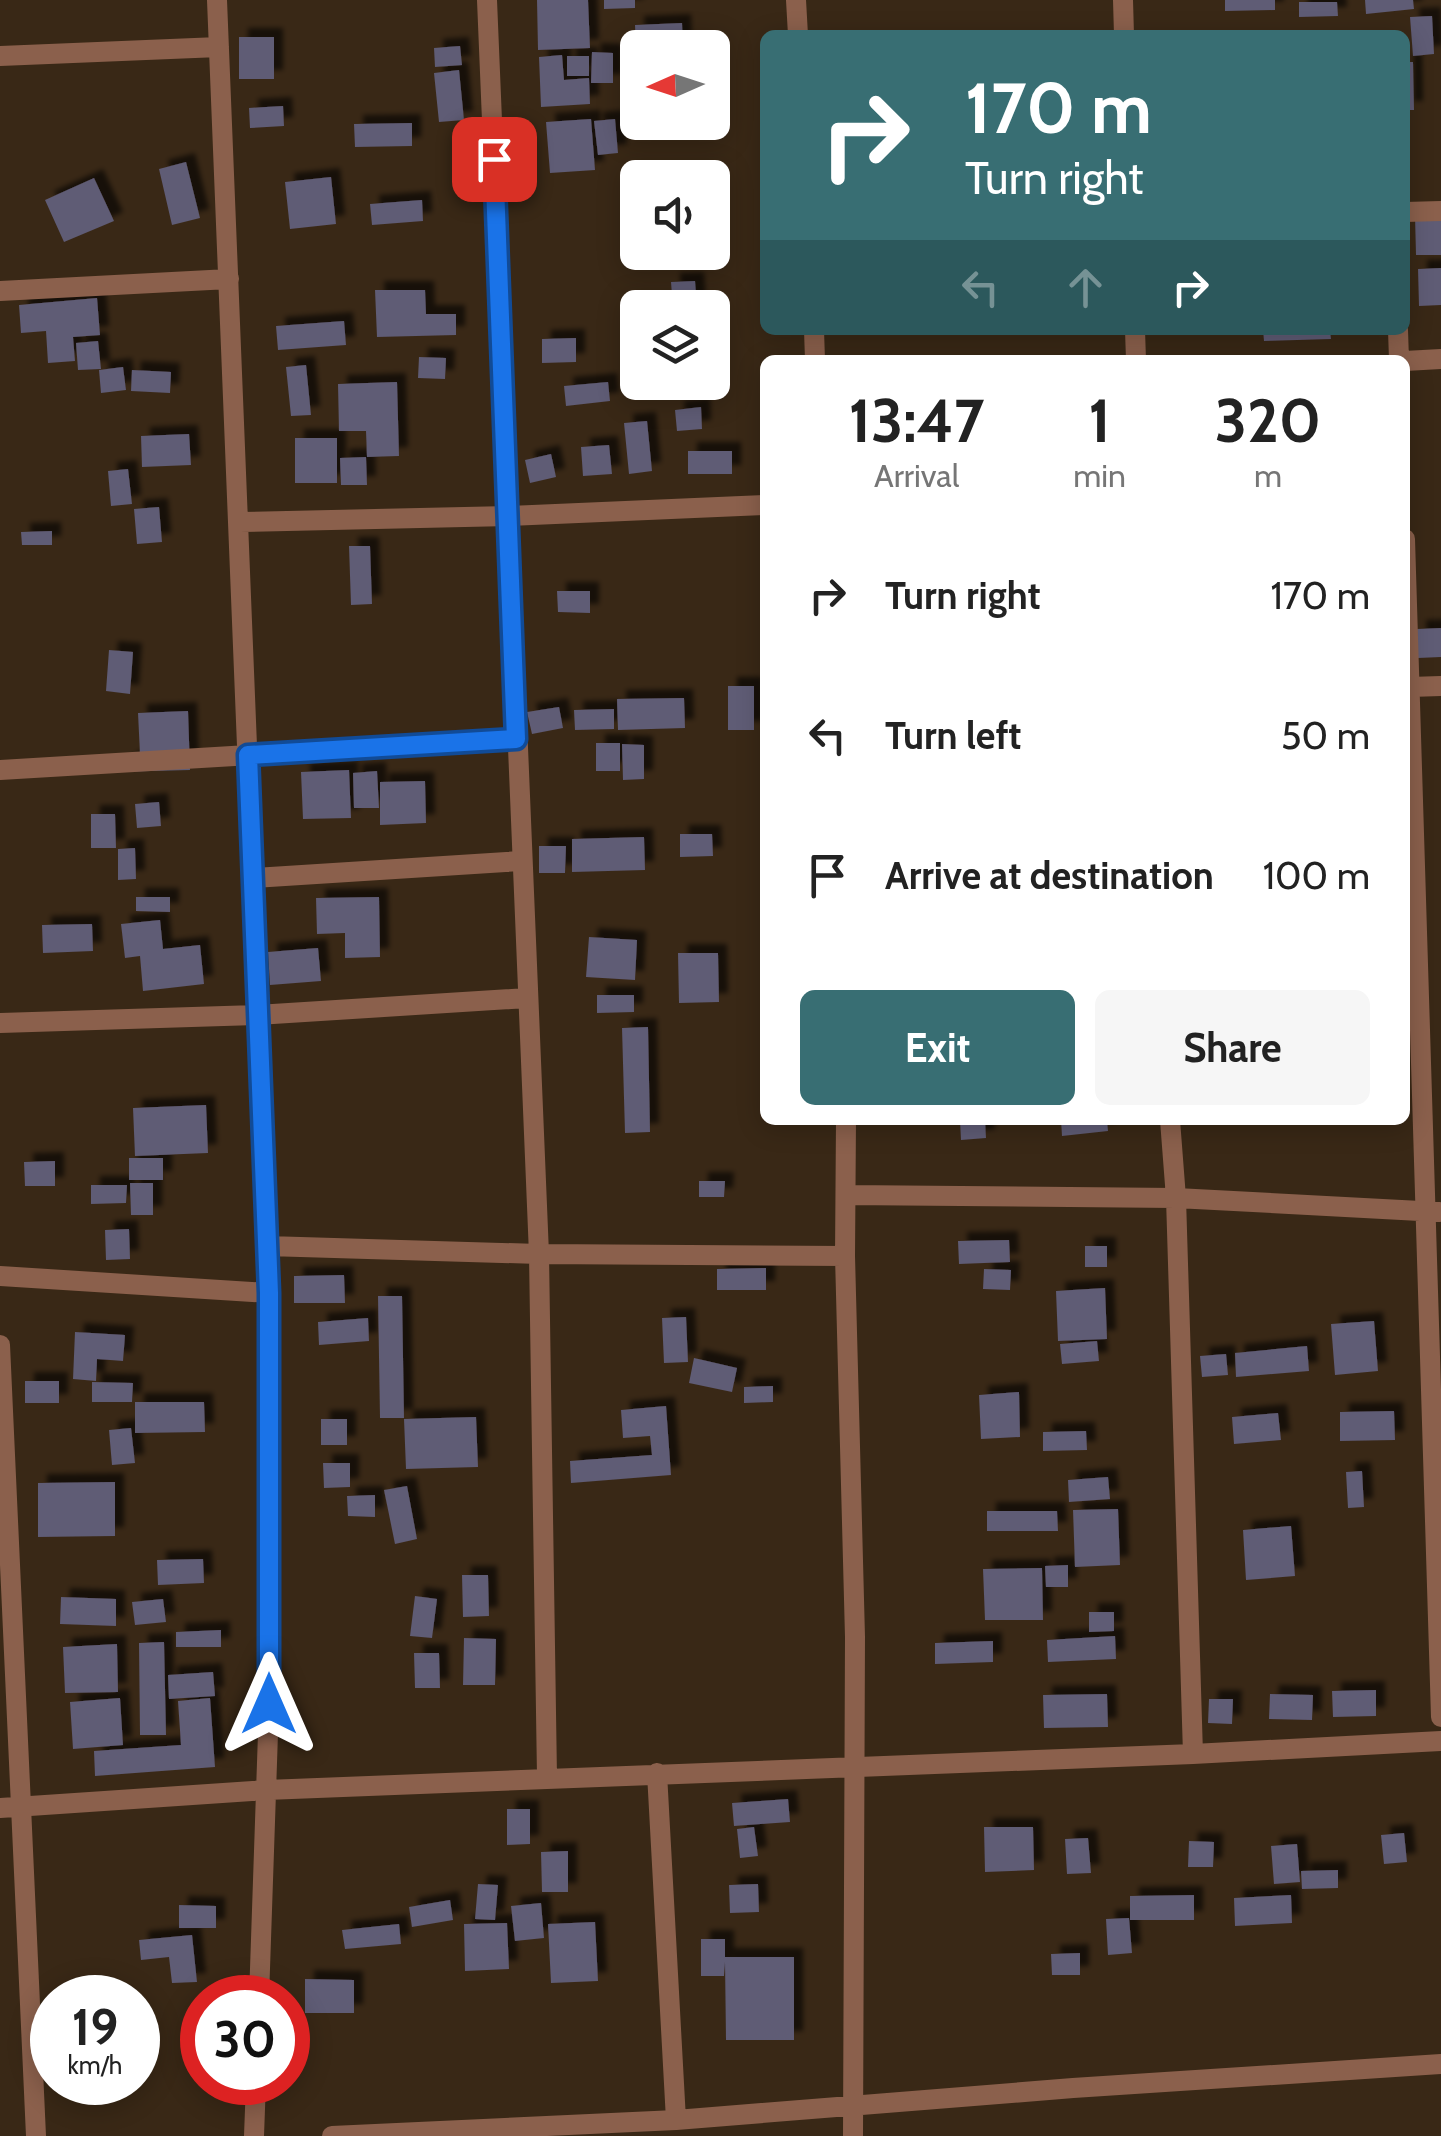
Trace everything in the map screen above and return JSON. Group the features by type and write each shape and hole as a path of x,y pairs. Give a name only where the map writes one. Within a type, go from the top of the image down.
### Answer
{"street":[{"path":"217,0 269,1293 269,1704 260,1975"},
{"path":"486,0 539,1254 548,1777"},
{"path":"796,0 798,30"},
{"path":"1123,0 1124,30"},
{"path":"0,56 218,46"},
{"path":"1410,212 1441,211"},
{"path":"0,290 229,278"},
{"path":"1410,360 1441,359"},
{"path":"240,522 760,505"},
{"path":"1441,686 1410,688 1413,1014 1434,1212 1441,1716"},
{"path":"0,770 516,739"},
{"path":"253,878 521,861"},
{"path":"0,1023 258,1015 527,998"},
{"path":"846,1125 845,1256 856,1766 853,2136"},
{"path":"1170,1125 1193,1754"},
{"path":"847,1195 1176,1198 1434,1212"},
{"path":"267,1246 539,1254 845,1256"},
{"path":"0,1276 269,1293"},
{"path":"0,1345 36,2136"},
{"path":"0,1808 266,1790 1441,1741"},
{"path":"658,1773 676,2120"},
{"path":"332,2136 572,2130 1073,2088 1441,2064"},
{"path":"254,2136 255,2105"}],"building":[{"path":"537,0 588,0 590,48 538,50"},
{"path":"604,0 635,0 635,8 604,9"},
{"path":"1225,0 1275,0 1275,10 1225,11"},
{"path":"1365,0 1413,0 1414,9 1366,14"},
{"path":"1299,2 1337,2 1338,16 1299,17"},
{"path":"1432,16 1434,54 1413,56 1410,17"},
{"path":"682,23 682,30 635,30 635,25"},
{"path":"239,37 274,37 274,79 239,79"},
{"path":"460,46 462,65 435,67 434,48"},
{"path":"592,52 613,53 613,83 591,83"},
{"path":"562,55 564,80 589,78 590,104 541,107 539,57"},
{"path":"567,56 589,56 589,76 567,76"},
{"path":"1410,62 1413,62 1414,110 1410,110"},
{"path":"459,70 464,120 439,122 434,73"},
{"path":"283,106 284,126 250,128 249,108"},
{"path":"591,119 595,170 550,173 546,122"},
{"path":"615,119 618,153 598,155 594,121"},
{"path":"412,123 412,146 355,147 354,124"},
{"path":"186,162 200,218 172,225 159,169"},
{"path":"331,177 336,224 290,229 285,182"},
{"path":"94,178 114,221 64,242 45,200"},
{"path":"422,200 423,221 372,225 370,204"},
{"path":"1441,215 1441,255 1416,255 1415,216"},
{"path":"1441,268 1441,305 1419,306 1418,269"},
{"path":"695,281 696,290 672,290 671,282"},
{"path":"375,290 425,290 426,314 456,314 456,335 377,337"},
{"path":"97,298 100,335 73,337 75,361 48,363 46,331 21,333 19,305"},
{"path":"344,321 346,345 278,350 276,326"},
{"path":"1263,335 1331,335 1331,339 1264,341"},
{"path":"576,338 576,362 542,363 542,339"},
{"path":"98,341 101,369 78,370 76,343"},
{"path":"419,357 446,358 445,379 418,378"},
{"path":"306,365 311,415 291,416 286,367"},
{"path":"123,367 126,390 101,393 99,370"},
{"path":"132,370 171,372 170,393 131,391"},
{"path":"397,382 399,456 367,457 366,431 339,431 338,384"},
{"path":"608,382 610,401 566,406 564,386"},
{"path":"701,407 702,429 677,431 675,410"},
{"path":"647,421 652,471 629,474 624,423"},
{"path":"189,434 191,465 142,467 141,436"},
{"path":"295,438 337,438 337,483 295,483"},
{"path":"609,445 612,474 583,476 581,447"},
{"path":"688,451 732,451 732,474 688,474"},
{"path":"551,454 556,477 530,483 525,460"},
{"path":"366,457 367,485 341,485 340,458"},
{"path":"128,469 132,504 111,506 108,471"},
{"path":"159,507 162,542 137,544 134,509"},
{"path":"52,531 52,545 22,545 21,532"},
{"path":"349,546 370,546 372,604 351,605"},
{"path":"557,591 590,591 590,613 558,612"},
{"path":"1441,628 1441,657 1418,658 1417,629"},
{"path":"109,650 133,652 130,694 106,691"},
{"path":"728,686 754,686 754,730 728,730"},
{"path":"684,698 685,728 618,730 617,699"},
{"path":"559,707 563,728 532,734 527,712"},
{"path":"614,709 614,729 575,730 574,710"},
{"path":"188,711 190,770 112,772 140,754 138,713"},
{"path":"596,743 620,743 620,771 596,771"},
{"path":"622,744 644,745 644,779 623,780"},
{"path":"349,770 351,818 303,819 301,772"},
{"path":"377,771 379,808 354,808 353,773"},
{"path":"425,781 426,823 380,825 380,782"},
{"path":"159,802 161,826 137,828 135,804"},
{"path":"91,814 115,814 116,848 91,848"},
{"path":"680,834 712,834 713,856 680,857"},
{"path":"644,837 645,870 572,872 572,839"},
{"path":"539,846 566,846 565,873 539,873"},
{"path":"135,848 136,879 118,880 118,849"},
{"path":"136,897 170,897 170,912 136,911"},
{"path":"379,897 380,957 345,958 345,933 317,934 316,898"},
{"path":"160,920 163,949 200,945 204,984 143,991 140,956 125,958 121,924"},
{"path":"92,924 93,951 43,953 42,925"},
{"path":"589,937 637,940 635,980 586,977"},
{"path":"318,948 321,981 270,985 268,952"},
{"path":"678,953 718,953 719,1002 679,1003"},
{"path":"597,995 634,995 634,1012 597,1013"},
{"path":"648,1027 650,1132 625,1133 622,1028"},
{"path":"206,1105 208,1153 135,1156 133,1108"},
{"path":"960,1125 985,1125 986,1138 961,1140"},
{"path":"1061,1125 1107,1125 1108,1131 1062,1136"},
{"path":"129,1158 163,1158 163,1180 129,1180"},
{"path":"55,1161 55,1186 25,1186 24,1162"},
{"path":"699,1181 725,1181 724,1197 699,1197"},
{"path":"130,1183 153,1183 153,1215 131,1215"},
{"path":"91,1185 127,1185 126,1203 91,1204"},
{"path":"129,1229 130,1259 106,1260 105,1230"},
{"path":"1009,1240 1010,1262 959,1264 958,1241"},
{"path":"1085,1246 1107,1246 1107,1267 1085,1267"},
{"path":"766,1268 766,1290 717,1290 717,1269"},
{"path":"984,1269 1011,1270 1010,1290 983,1289"},
{"path":"344,1275 345,1303 294,1303 294,1276"},
{"path":"1105,1288 1107,1339 1058,1341 1056,1291"},
{"path":"378,1296 402,1296 404,1418 380,1418"},
{"path":"686,1317 688,1362 664,1363 662,1318"},
{"path":"368,1318 369,1341 319,1345 318,1322"},
{"path":"1374,1321 1378,1371 1335,1375 1331,1324"},
{"path":"75,1332 125,1335 123,1361 97,1359 96,1381 73,1379"},
{"path":"1097,1341 1099,1361 1062,1364 1060,1344"},
{"path":"1307,1346 1309,1371 1236,1377 1235,1353"},
{"path":"1226,1354 1228,1375 1202,1377 1200,1356"},
{"path":"694,1358 737,1368 732,1392 689,1383"},
{"path":"25,1381 59,1381 59,1403 25,1403"},
{"path":"92,1382 133,1383 132,1402 92,1402"},
{"path":"773,1386 773,1402 744,1403 744,1387"},
{"path":"1019,1392 1020,1437 981,1439 979,1395"},
{"path":"135,1402 204,1402 205,1432 135,1433"},
{"path":"666,1406 671,1475 571,1483 570,1461 652,1455 650,1436 623,1438 621,1410"},
{"path":"1394,1411 1395,1440 1340,1441 1340,1412"},
{"path":"1278,1413 1281,1440 1234,1444 1232,1417"},
{"path":"476,1417 478,1467 406,1469 404,1419"},
{"path":"321,1419 347,1419 347,1445 321,1445"},
{"path":"131,1428 135,1463 112,1465 109,1430"},
{"path":"1086,1431 1087,1450 1043,1451 1043,1432"},
{"path":"323,1463 350,1463 350,1487 324,1488"},
{"path":"1362,1471 1364,1507 1348,1508 1346,1472"},
{"path":"1108,1477 1110,1499 1069,1502 1068,1480"},
{"path":"115,1482 115,1536 38,1537 38,1483"},
{"path":"407,1486 417,1539 395,1544 384,1490"},
{"path":"375,1495 375,1517 348,1516 347,1496"},
{"path":"1118,1509 1120,1565 1075,1567 1073,1510"},
{"path":"987,1511 1057,1511 1058,1531 987,1531"},
{"path":"1291,1526 1295,1576 1246,1580 1243,1530"},
{"path":"203,1559 204,1583 158,1585 157,1560"},
{"path":"1068,1565 1068,1587 1046,1587 1045,1566"},
{"path":"1042,1568 1043,1620 985,1620 983,1569"},
{"path":"462,1575 488,1575 489,1616 463,1617"},
{"path":"415,1596 437,1599 432,1638 410,1636"},
{"path":"61,1597 116,1599 116,1626 60,1624"},
{"path":"163,1599 166,1622 135,1625 132,1602"},
{"path":"1089,1612 1114,1612 1114,1631 1089,1632"},
{"path":"221,1630 221,1647 176,1647 176,1632"},
{"path":"1115,1636 1116,1659 1048,1662 1047,1640"},
{"path":"464,1638 496,1639 495,1685 463,1685"},
{"path":"993,1641 993,1662 935,1664 935,1643"},
{"path":"164,1642 166,1735 140,1735 139,1643"},
{"path":"117,1644 118,1692 65,1693 63,1647"},
{"path":"414,1653 439,1653 440,1688 415,1688"},
{"path":"213,1672 215,1696 169,1699 168,1675"},
{"path":"1376,1690 1376,1716 1333,1717 1332,1691"},
{"path":"1107,1694 1108,1727 1044,1728 1043,1695"},
{"path":"1270,1694 1313,1695 1312,1720 1269,1719"},
{"path":"120,1698 123,1745 73,1749 70,1702"},
{"path":"210,1698 215,1767 95,1776 94,1751 181,1745 178,1701"},
{"path":"1209,1699 1233,1699 1232,1724 1208,1723"},
{"path":"788,1799 790,1822 734,1826 732,1803"},
{"path":"507,1809 530,1809 530,1844 507,1845"},
{"path":"754,1827 758,1856 740,1858 737,1829"},
{"path":"984,1827 1033,1827 1034,1870 985,1872"},
{"path":"1404,1833 1407,1862 1384,1864 1381,1835"},
{"path":"1088,1838 1091,1873 1067,1874 1065,1839"},
{"path":"1189,1841 1214,1842 1213,1867 1188,1867"},
{"path":"1297,1844 1300,1882 1274,1884 1271,1846"},
{"path":"568,1851 568,1892 542,1892 541,1852"},
{"path":"1338,1870 1338,1888 1302,1889 1301,1871"},
{"path":"478,1884 498,1885 495,1920 475,1919"},
{"path":"758,1884 759,1912 730,1913 729,1885"},
{"path":"1194,1895 1194,1920 1130,1920 1130,1896"},
{"path":"1291,1895 1292,1923 1235,1926 1234,1898"},
{"path":"450,1900 453,1920 412,1927 409,1907"},
{"path":"541,1903 544,1938 515,1941 511,1906"},
{"path":"179,1905 216,1906 216,1928 179,1928"},
{"path":"1129,1918 1132,1953 1108,1955 1106,1919"},
{"path":"595,1922 598,1981 551,1983 548,1924"},
{"path":"507,1923 509,1969 465,1971 464,1924"},
{"path":"399,1924 401,1944 345,1949 342,1930"},
{"path":"192,1935 196,1975 180,1975 180,1983 172,1983 169,1957 141,1960 139,1940"},
{"path":"701,1939 725,1939 725,1957 794,1957 794,2040 726,2040 725,1962 724,1976 701,1976"},
{"path":"1080,1953 1080,1975 1052,1975 1051,1954"},
{"path":"310,1979 354,1980 354,2013 310,2013"}],"route":[{"path":"269,1704 269,1293 248,755 516,739 494,159"}]}
